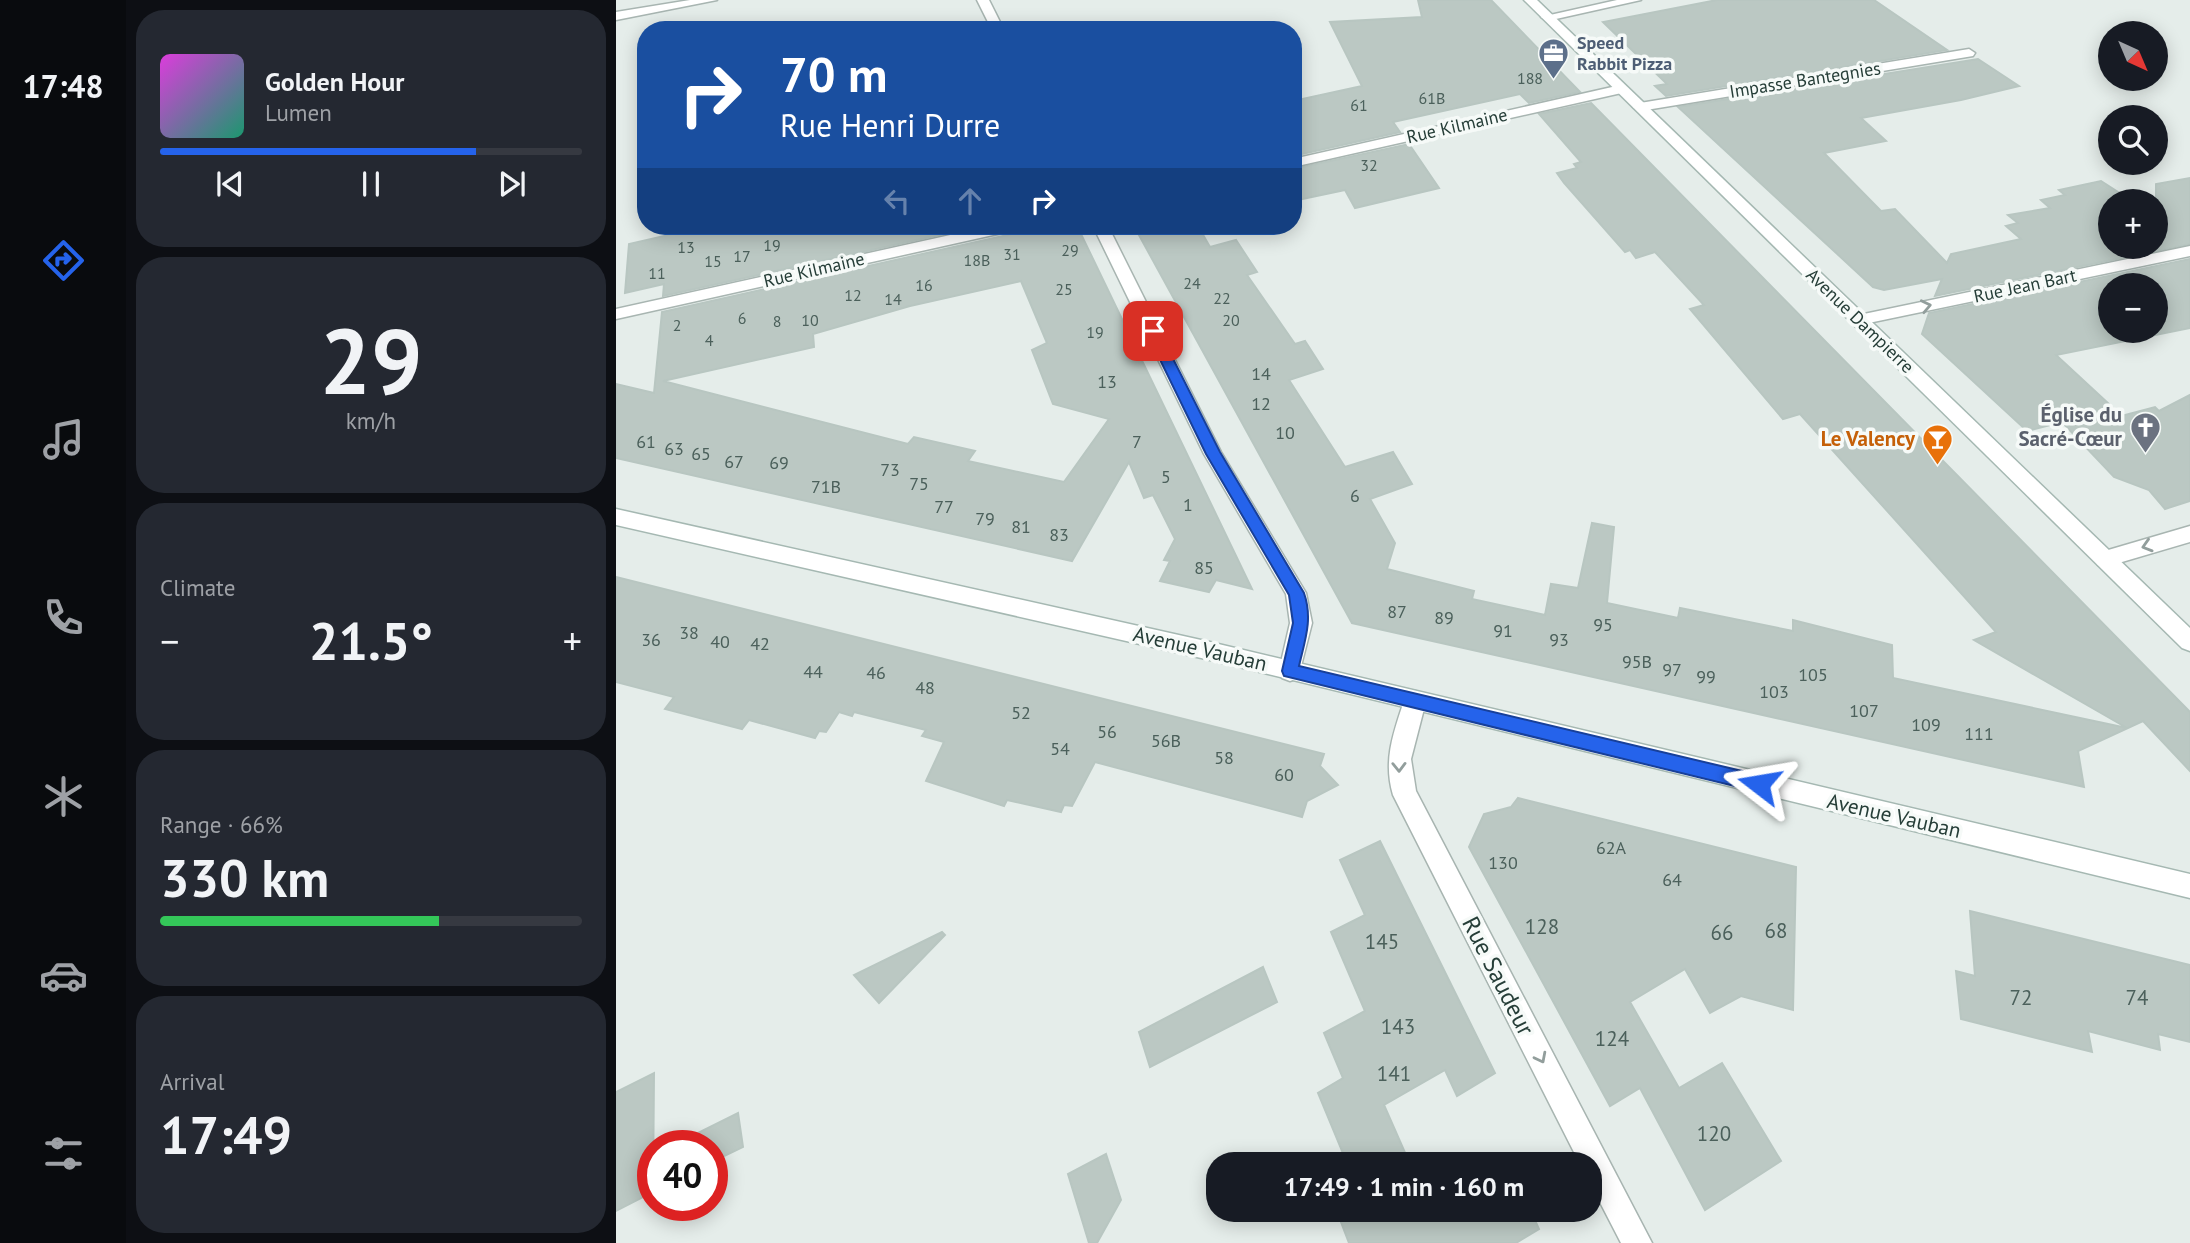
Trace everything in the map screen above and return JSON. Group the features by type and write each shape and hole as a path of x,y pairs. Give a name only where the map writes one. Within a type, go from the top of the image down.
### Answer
{"street":[{"path":"616,16 711,0"},
{"path":"983,0 994,21"},
{"name":"Avenue Dampierre","path":"1530,0 2190,642"},
{"path":"1547,16 1634,0"},
{"name":"Impasse Bantegnies","path":"1640,107 1969,52"},
{"name":"Rue Kilmaine","path":"1302,161 1622,89"},
{"name":"Rue Kilmaine","path":"616,314 971,235"},
{"path":"1104,235 1213,454 1296,593 1301,608 1301,623 1290,671"},
{"name":"Rue Jean Bart","path":"1859,320 2190,251"},
{"name":"Avenue Vauban","path":"616,517 1290,671 2190,886"},
{"path":"2105,559 2190,534"},
{"name":"Rue Saudeur","path":"1415,701 1397,760 1398,777 1405,795 1637,1243"}],"building":[{"path":"1418,0 1491,0 1580,92 1529,103 1520,94 1393,122 1400,132 1302,154 1302,99 1362,86 1330,22 1422,17"},
{"path":"1717,0 1874,0 1947,50 1666,96 1655,86 1667,84 1603,22"},
{"path":"1978,59 2019,86 1961,100 1861,118 1886,141 1824,153 1881,211 1895,209 1947,263 1951,254 2021,239 2006,226 2018,223 2008,215 2050,208 2041,200 2065,195 2059,190 2101,181 2113,189 2098,189 2098,259 2116,259 1935,296 1942,279 1884,290 1873,287 1678,107"},
{"path":"1591,103 2190,712 2190,771 2143,721 2078,751 2084,787 1352,623 1139,235 1203,235 1210,247 1236,240 1257,272 1247,275 1295,344 1305,341 1323,369 1289,380 1345,467 1393,452 1412,484 1370,499 1395,543 1387,569 1474,591 1472,599 1545,615 1551,584 1578,588 1592,523 1614,527 1607,603 1678,618 1680,608 1793,631 1793,620 1892,645 1893,678 2127,728 1974,640 1996,632 1800,414 1783,419 1690,309 1704,305 1655,252 1636,258 1630,250 1625,252 1564,183 1557,173 1577,168 1574,164 1581,162 1539,114"},
{"path":"1409,144 1439,188 1355,208 1345,190 1302,199 1302,167"},
{"path":"2190,178 2190,244 2168,248 2168,189 2156,189 2156,184"},
{"path":"669,235 939,235 663,296 664,284 625,293 629,244"},
{"path":"1008,235 1081,235 1252,589 1216,580 1209,592 1160,581 1170,561 1164,560 1175,539 1153,495 1144,498 1129,462 1072,561 616,458 616,384 654,393 662,312","holes":["1021,281 1047,343 1032,350 1053,404 1109,419 1064,482 968,461 975,451 914,437 908,444 663,381 814,347 813,334 910,306"]},
{"path":"2190,259 2190,328 2168,332 2168,273 2122,273"},
{"path":"2098,278 2098,343 2116,343 2056,355 2110,405 2110,419 2155,407 2159,411 2190,395 2190,501 2165,509 2149,490 2114,477 2062,422 2027,431 1922,334 1929,313"},
{"path":"616,577 1324,754 1320,766 1338,785 1307,801 1302,817 1095,762 1072,806 1064,805 1061,812 1007,800 1004,806 926,781 944,742 922,736 926,730 854,712 852,716 839,712 826,732 819,731 815,738 749,720 742,729 665,709 674,697 616,682"},
{"path":"1518,798 1796,867 1793,1010 1741,996 1710,1013 1685,969 1630,1002 1679,1088 1722,1063 1781,1161 1705,1210 1640,1088 1610,1106 1469,847 1484,814 1511,807"},
{"path":"1380,841 1495,1073 1457,1096 1445,1070 1384,1105 1405,1152 1343,1152 1318,1093 1343,1078 1324,1033 1365,1011 1331,932 1365,915 1340,860"},
{"path":"1970,911 2190,965 2190,1042 2158,1034 2160,1050 2088,1031 2092,1052 1961,1019 1956,971 1975,976"},
{"path":"942,932 945,935 879,1003 854,975"},
{"path":"1263,967 1277,1002 1150,1067 1139,1032"},
{"path":"654,1073 654,1130 637,1130 637,1200 616,1211 616,1092"},
{"path":"738,1113 743,1147 728,1154 728,1130 704,1130"},
{"path":"1106,1154 1121,1200 1097,1243 1089,1243 1068,1174"},
{"path":"1341,1222 1536,1222 1539,1229 1516,1243 1349,1243"}],"place":[{"name":"Speed Rabbit Pizza","path":"1554,80"},
{"name":"Église du Sacré-Cœur","path":"2145,454"},
{"name":"Le Valency","path":"1938,466"}],"route":[{"path":"1153,331 1213,454 1296,593 1301,608 1301,623 1290,671 1759,784"}]}
